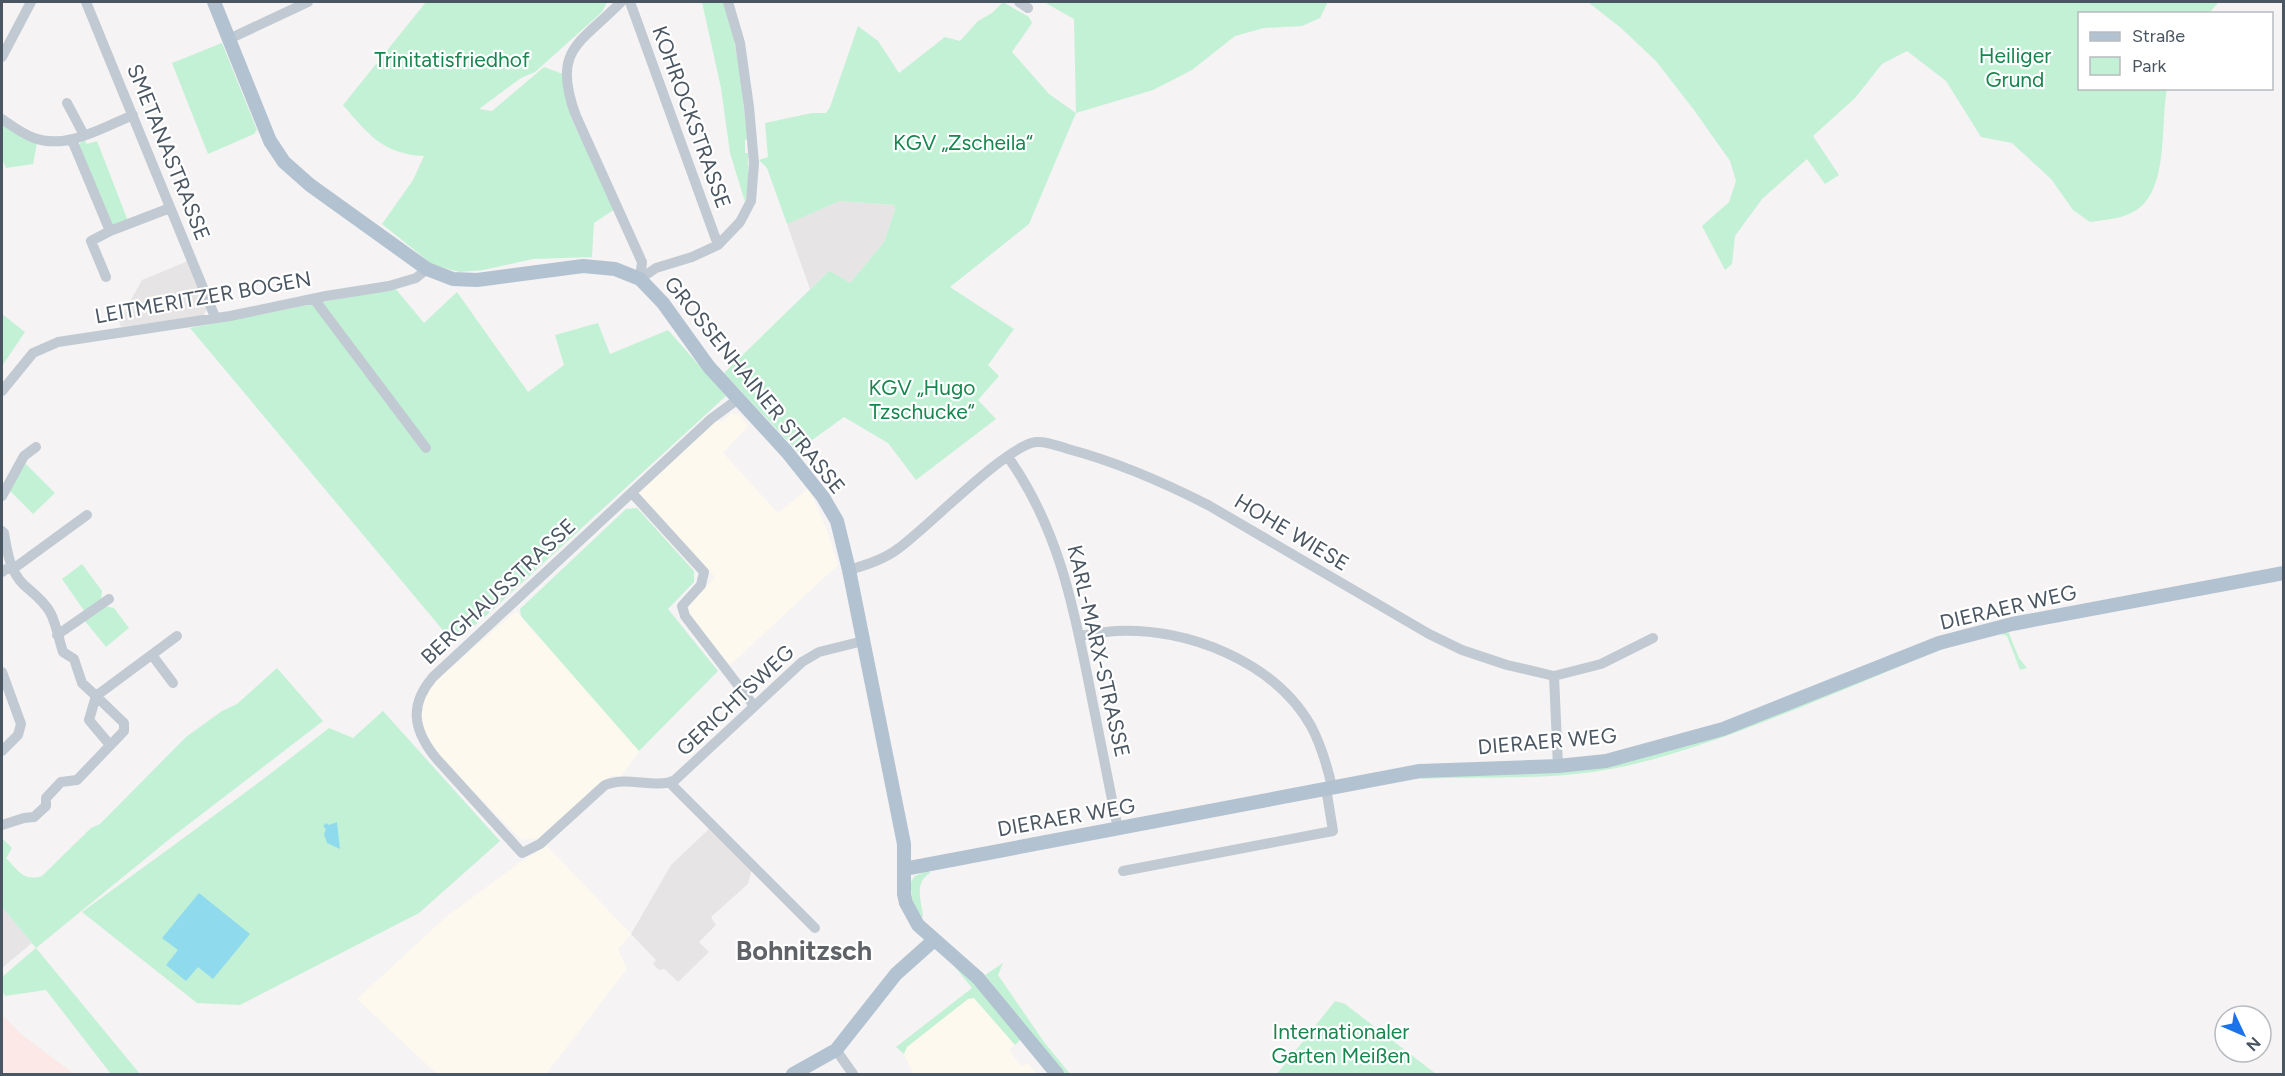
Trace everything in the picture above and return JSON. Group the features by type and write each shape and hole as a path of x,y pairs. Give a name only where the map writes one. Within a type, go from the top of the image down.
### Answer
{"main road":[{"name":"GROSSENHAINER STRASSE","path":"214,2 270,141 284,162 310,185 427,269 453,279 472,280 584,266 615,269 640,279 663,303 695,350 787,452 823,497 837,521 849,570 904,844 906,903 918,925 933,940"},
{"name":"DIERAER WEG","path":"904,869 1419,771 1558,766 1606,761 1723,729 1939,643 2023,622 2283,573"},
{"path":"793,1074 836,1050 896,974 933,940 978,978 1057,1074"}],"street":[{"path":"2,57 31,2"},
{"name":"SMETANASTRASSE","path":"86,2 215,317"},
{"path":"229,39 308,2"},
{"path":"621,2 575,46 568,59 566,83 576,116 642,262 640,279"},
{"name":"KOHROCKSTRASSE","path":"630,2 718,245"},
{"path":"640,279 656,268 692,257 718,245 740,222 751,201 754,163 749,107 740,43 728,2"},
{"path":"67,103 84,135"},
{"path":"2,120 33,138 45,141 72,140 134,115"},
{"path":"72,140 110,231"},
{"path":"106,277 91,241 110,231 170,208"},
{"name":"LEITMERITZER BOGEN","path":"2,391 33,353 58,342 404,283 416,278 427,269"},
{"path":"314,299 426,448"},
{"name":"BERGHAUSSTRASSE","path":"670,783 619,781 605,785 547,839 522,853 435,757 423,740 417,723 416,708 421,694 433,677 711,419 738,399"},
{"name":"HOHE WIESE","path":"849,570 898,550 1008,457 1035,442 1088,454 1131,469 1208,505 1429,634 1474,654 1507,665 1554,676 1600,664 1653,638"},
{"path":"2,496 24,456 36,447"},
{"name":"KARL-MARX-STRASSE","path":"1008,457 1031,490 1059,556 1080,636 1118,829"},
{"path":"632,493 704,572 700,585 682,606 685,616 754,706"},
{"path":"2,572 6,569 13,569 87,515"},
{"path":"2,531 7,555 13,569 22,583 36,594 50,612 63,652 74,659 82,682 124,723 124,731 111,745 77,780 62,782 46,798 46,806 34,817 2,825"},
{"path":"57,635 109,599"},
{"path":"1080,636 1118,631 1157,634 1193,641 1227,652 1272,682 1299,709 1311,726 1324,755 1333,831 1123,871"},
{"path":"111,745 89,720 96,696 177,636"},
{"name":"GERICHTSWEG","path":"670,783 810,656 830,648 863,641"},
{"path":"152,655 173,683"},
{"path":"2,672 21,724 18,735 2,751"},
{"path":"1554,676 1558,766"},
{"path":"670,783 815,928"},
{"path":"836,1050 853,1074"}],"shaded area":[{"path":"840,201 894,205 895,210 884,242 850,283 828,272 810,289 787,224"},
{"path":"188,261 207,309 203,316 121,327 119,321 142,280"},
{"path":"731,413 739,415 748,426 723,453 778,513 809,488 826,528 838,565 730,665 689,616 689,606 715,577 637,492 717,420 722,422"},
{"path":"516,611 639,751 621,777 611,776 540,838 522,840 441,759 424,735 420,708 431,685"},
{"path":"710,828 752,869 748,884 711,917 716,925 699,942 709,952 678,982 665,969 659,970 653,964 656,960 631,934 671,865"},
{"path":"547,846 631,934 618,949 627,969 546,1074 437,1074 357,999 446,917 519,863"},
{"path":"2,907 32,943 2,968"},
{"path":"974,998 1015,1045 1009,1050 1022,1067 1027,1063 1037,1074 913,1074 904,1054 906,1047 968,999"},
{"path":"2,1015 22,1035 74,1074 2,1074"}],"green space":[{"name":"Trinitatisfriedhof","path":"426,2 607,2 602,12 535,72 521,78 479,109 492,111 544,67 563,74 571,118 615,209 594,223 592,257 533,259 483,270 460,272 433,265 382,224 413,180 424,156 387,147 360,125 343,105"},
{"path":"702,2 724,2 733,35 741,78 747,139 745,140 745,153 748,153 748,187 745,202 730,153 721,88"},
{"path":"1003,2 1029,17 1032,23 1012,52 1049,94 1076,113 1029,224 950,287 1014,329 988,365 999,376 978,400 996,419 916,480 888,443 844,417 797,451 724,373 828,272 850,283 884,242 895,210 894,205 840,201 787,224 767,168 759,160 768,157 765,123 812,113 826,113 858,26 878,41 899,73 945,37 960,41 978,21 992,13"},
{"path":"1044,2 1328,2 1320,18 1302,26 1264,28 1235,36 1192,70 1153,90 1076,113 1074,19"},
{"name":"Heiliger Grund","path":"1588,2 2219,2 2210,12 2078,12 2078,90 2167,90 2158,176 2143,204 2131,213 2090,222 2073,210 2051,179 2012,143 1981,137 1946,81 1907,51 1882,64 1855,98 1813,136 1839,175 1825,184 1807,159 1762,199 1735,236 1732,264 1725,270 1702,226 1729,202 1736,181 1730,161 1656,61 1621,28"},
{"path":"222,43 257,130 254,134 208,154 172,63"},
{"path":"2,123 37,143 33,164 6,168 2,159"},
{"path":"84,139 87,144 97,141 128,221 112,225 78,146"},
{"path":"395,288 424,323 457,292 528,392 564,365 555,335 598,323 610,354 668,330 726,396 478,623 452,641 190,328"},
{"path":"2,314 25,332 2,366"},
{"path":"26,464 55,493 33,514 8,489"},
{"path":"637,508 694,571 694,582 668,609 718,671 639,751 521,616 520,609 626,509"},
{"path":"82,564 102,591 101,601 85,612 62,579"},
{"path":"104,606 114,608 129,628 106,647 85,621"},
{"path":"2008,631 2019,658 2027,668 2020,670 2007,636 1987,636"},
{"path":"1965,642 1742,730 1647,761 1568,775 1420,779 1423,773 1599,766 1929,651"},
{"path":"277,668 323,721 172,837 36,948 2,907 2,838 12,848 6,858 18,871 25,876 42,876 91,828 100,824 186,737 222,711 237,704"},
{"path":"383,711 500,841 419,913 240,1005 197,1003 82,912 329,728 353,738"},
{"path":"929,870 930,873 920,887 922,917 913,903 910,883 915,876"},
{"path":"36,948 140,1074 111,1074 46,990 5,996 2,990 2,977"},
{"path":"958,963 1020,1040 1015,1045 974,998 968,999 907,1047 904,1054 896,1047 972,988 954,966"},
{"path":"1003,963 998,975 1044,1042 1070,1074 1064,1074 985,975"},
{"name":"Internationaler Garten Meißen","path":"1335,1001 1345,1004 1436,1074 1277,1074"}],"water":[{"path":"337,822 340,849 327,843 324,834 326,829 323,826 326,823 329,825"},
{"path":"199,893 250,934 213,979 198,967 186,981 166,965 178,950 162,938"}],"district":[{"name":"Bohnitzsch","path":"804,950"}],"park label":[{"name":"KGV „Zscheila“","path":"963,142"},
{"name":"KGV „Hugo Tzschucke“","path":"922,399"}]}
